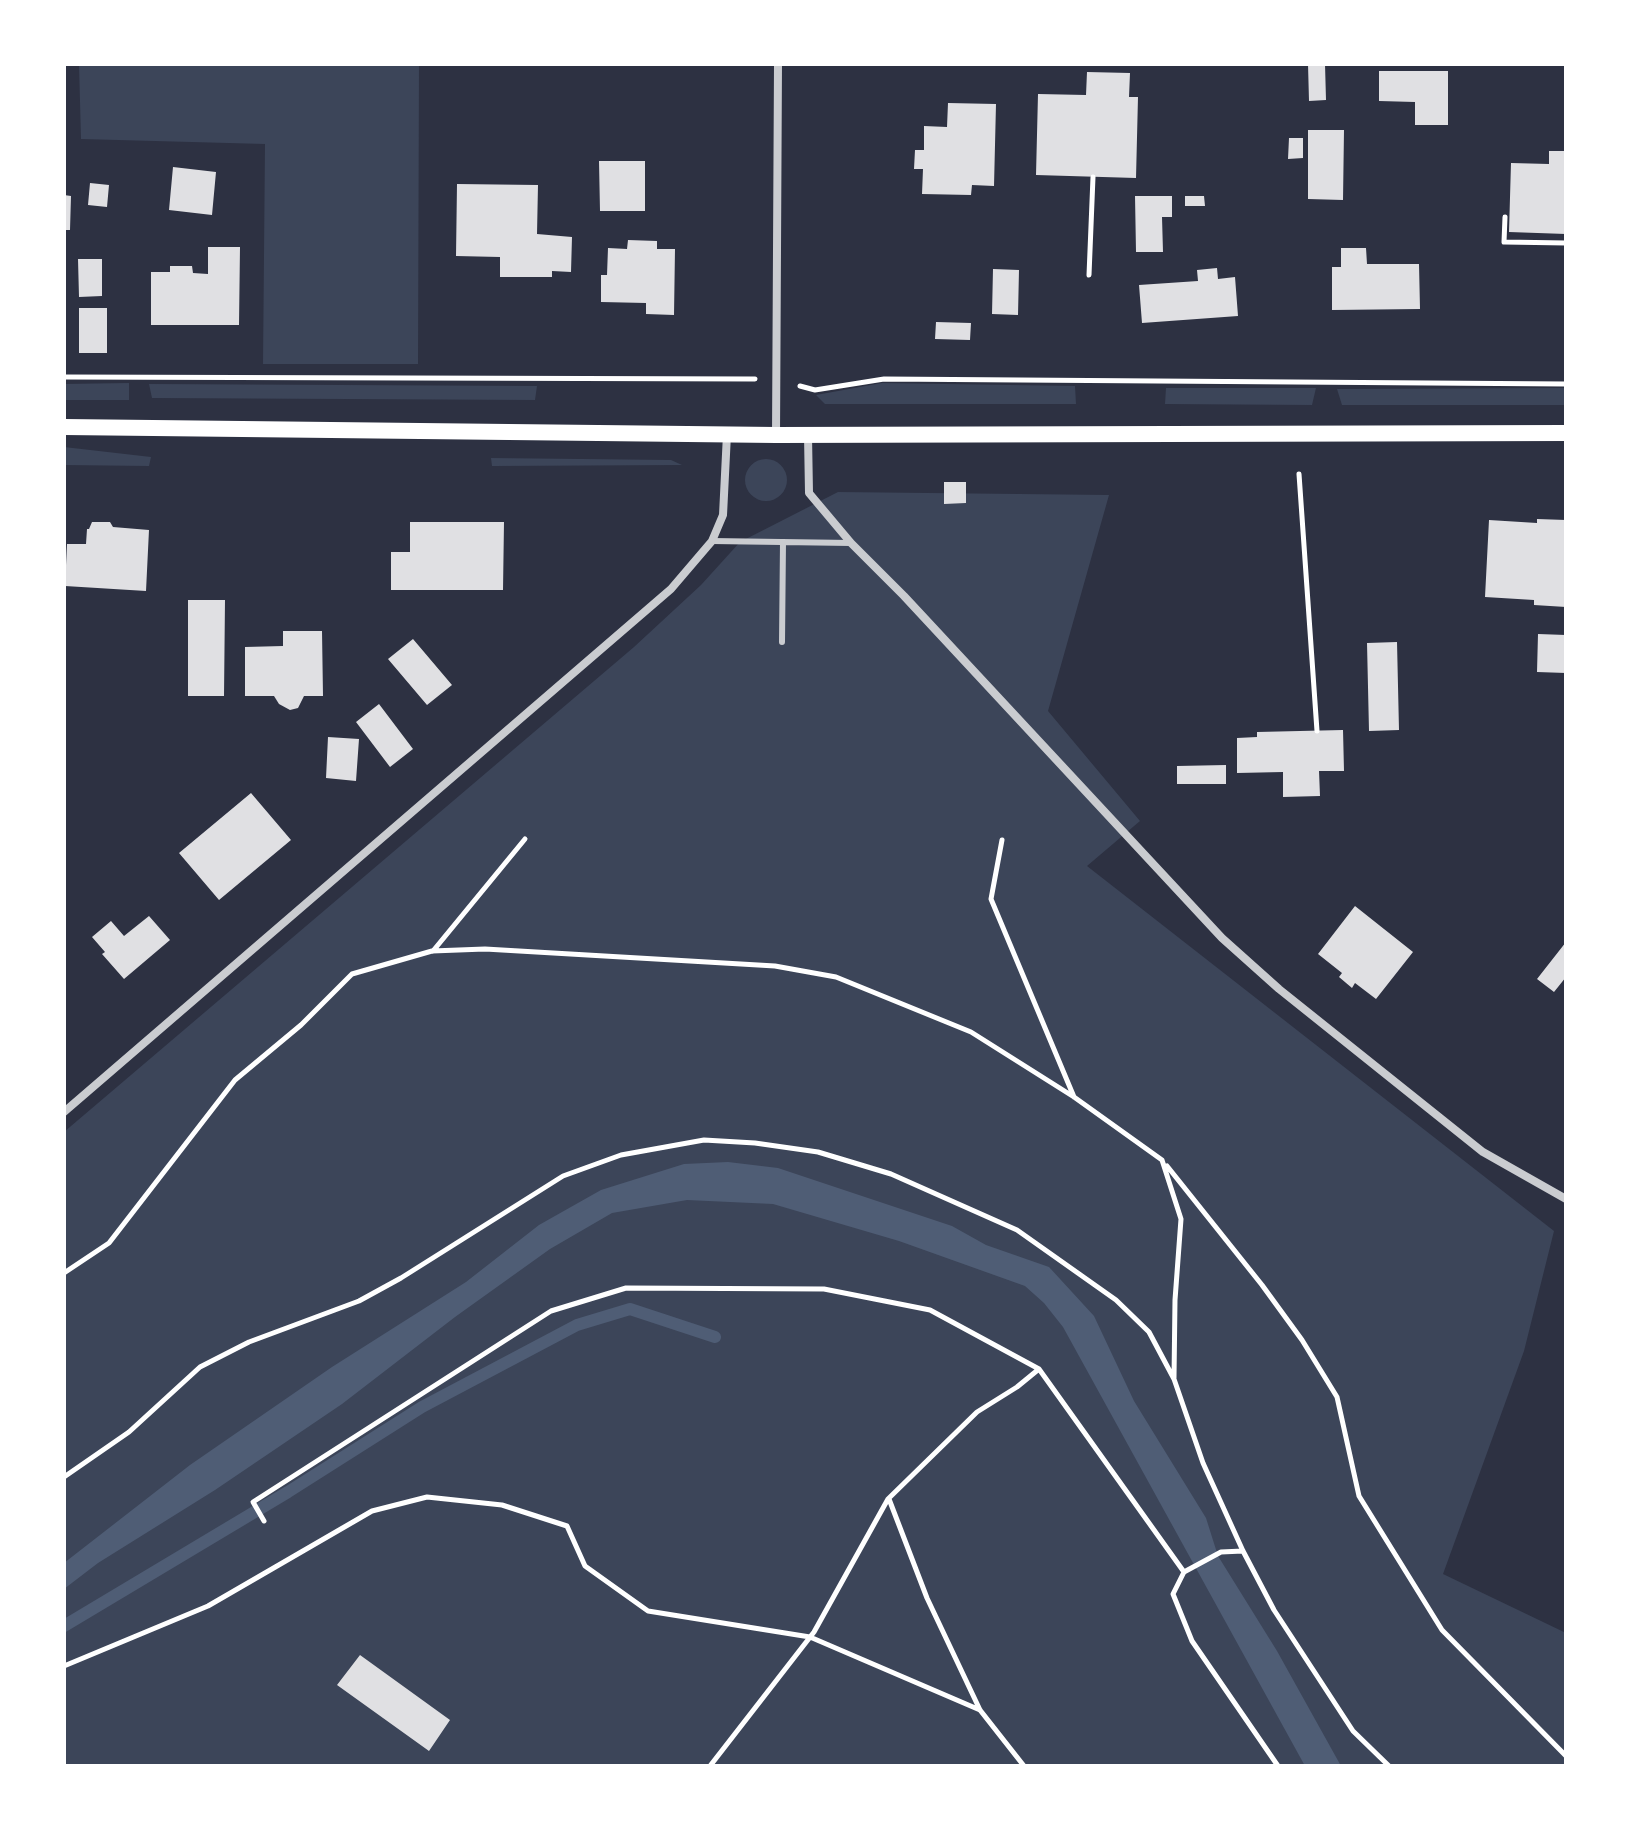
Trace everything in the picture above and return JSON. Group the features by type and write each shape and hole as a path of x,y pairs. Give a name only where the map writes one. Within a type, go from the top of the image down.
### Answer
{"main road":[{"path":"64,427 776,435 1566,433"}],"street":[{"path":"776,435 778,64"},
{"path":"64,1112 671,589 712,541 723,515 727,434"},
{"path":"808,434 809,493 851,543 1234,949 1279,989 1483,1152 1566,1199"}],"lane":[{"path":"712,541 851,543"},
{"path":"782,642 783,542"}],"path":[{"path":"1089,275 1093,177"},
{"path":"1505,217 1504,242 1566,243"},
{"path":"64,377 777,379 815,390 884,379 1566,384"},
{"path":"1299,474 1317,731"},
{"path":"432,951 525,839"},
{"path":"1002,840 991,899 1074,1097"},
{"path":"64,1273 109,1243 235,1080 301,1025 352,974 432,951 485,949 775,966 836,977 971,1032 1074,1097 1162,1160 1262,1285 1302,1340 1337,1397 1359,1496 1442,1630 1566,1756"},
{"path":"64,1477 129,1432 200,1367 249,1342 359,1301 563,1176 621,1155 704,1140 818,1152 891,1174 1017,1230 1116,1300 1149,1332 1174,1379 1203,1463 1274,1610 1353,1731 1389,1766"},
{"path":"1162,1160 1181,1219 1175,1300 1174,1379"},
{"path":"264,1521 253,1502 551,1311 626,1288 824,1289 930,1310 1039,1369 1184,1572"},
{"path":"710,1766 810,1637 888,1499 977,1412 1039,1369"},
{"path":"64,1666 208,1606 372,1511 427,1497 502,1505 567,1526 585,1566 648,1611 810,1637 980,1710"},
{"path":"888,1499 927,1598 980,1710 1024,1766"},
{"path":"1243,1551 1221,1552 1192,1567 1184,1572 1173,1594 1192,1641 1278,1766"}],"shaded area":[{"path":"79,64 419,64 418,364 263,364 265,144 81,139"},
{"path":"129,383 129,400 64,400 64,384"},
{"path":"882,383 1075,386 1076,404 825,404 816,395"},
{"path":"149,384 537,386 535,400 152,398"},
{"path":"1166,388 1316,388 1312,405 1165,404"},
{"path":"1566,388 1566,405 1342,405 1337,389"},
{"path":"64,447 151,457 149,466 64,465"},
{"path":"491,458 671,460 682,465 492,466"},
{"path":"766,459 781,465 787,480 781,495 766,501 751,495 745,480 751,465"},
{"path":"838,492 1109,495 1048,711 1140,821 1087,866 1554,1231 1524,1351 1443,1574 1566,1633 1566,1766 64,1766 64,1132 634,647 701,585 740,542"},
{"path":"728,1162 778,1168 952,1226 986,1245 1049,1267 1094,1316 1134,1401 1206,1518 1218,1556 1277,1651 1341,1766 1305,1766 1063,1327 1044,1303 1025,1286 899,1241 773,1204 687,1200 612,1213 550,1249 342,1404 215,1490 98,1563 64,1589 64,1563 190,1465 332,1367 466,1282 539,1225 601,1190 684,1164"}],"building":[{"path":"1308,64 1325,64 1326,100 1309,101"},
{"path":"1379,71 1448,71 1448,125 1415,125 1415,102 1379,101"},
{"path":"1087,72 1130,73 1129,97 1138,97 1136,178 1036,175 1038,94 1086,95"},
{"path":"948,103 996,104 994,186 972,185 971,195 922,194 923,169 914,169 915,150 924,150 924,126 947,127"},
{"path":"1308,130 1344,130 1343,200 1308,199"},
{"path":"1289,138 1303,138 1303,158 1288,159"},
{"path":"1549,151 1566,151 1566,234 1509,232 1511,163 1549,164"},
{"path":"599,161 645,161 645,211 600,211"},
{"path":"173,167 216,172 212,215 169,210"},
{"path":"90,183 109,185 107,207 88,205"},
{"path":"457,184 538,185 537,234 572,237 571,272 552,271 552,277 500,277 500,257 456,256"},
{"path":"64,195 71,196 70,230 64,230"},
{"path":"1135,196 1172,196 1172,217 1162,217 1163,252 1136,252"},
{"path":"1185,196 1204,196 1205,206 1185,206"},
{"path":"628,240 657,241 657,249 675,249 674,315 646,314 646,303 601,302 601,275 607,275 608,248 627,249"},
{"path":"208,247 240,247 239,325 151,325 151,272 170,272 170,266 192,266 193,273 208,274"},
{"path":"1341,248 1366,248 1367,264 1419,264 1420,309 1332,310 1332,267 1341,267"},
{"path":"78,259 102,259 102,296 79,297"},
{"path":"1217,268 1218,279 1235,277 1238,316 1142,323 1139,285 1198,281 1197,270"},
{"path":"993,269 1019,270 1018,315 992,314"},
{"path":"79,308 107,308 107,353 79,353"},
{"path":"936,322 971,323 970,340 935,339"},
{"path":"944,482 966,482 966,503 944,504"},
{"path":"1537,519 1566,520 1566,607 1534,605 1534,600 1485,597 1489,520 1537,523"},
{"path":"92,522 110,522 113,527 149,530 146,591 65,586 67,544 86,544 87,529"},
{"path":"410,522 504,522 503,590 391,590 391,552 410,552"},
{"path":"188,600 225,600 224,696 188,696"},
{"path":"283,631 322,631 323,696 304,696 298,708 290,710 279,704 274,696 245,696 245,647 283,646"},
{"path":"1538,634 1566,635 1566,673 1537,672"},
{"path":"413,639 452,685 427,705 388,659"},
{"path":"1397,642 1399,730 1369,731 1367,643"},
{"path":"379,704 413,749 390,767 356,722"},
{"path":"1343,730 1344,771 1319,771 1320,796 1283,797 1283,772 1237,773 1237,738 1257,737 1257,732"},
{"path":"328,737 359,739 356,781 326,778"},
{"path":"1226,765 1226,784 1177,784 1177,766"},
{"path":"251,793 291,840 219,900 179,853"},
{"path":"1355,906 1413,952 1376,999 1355,983 1352,988 1339,977 1342,973 1318,954"},
{"path":"149,916 170,940 124,979 92,937 111,921 124,936"},
{"path":"1566,942 1566,977 1554,992 1537,979"},
{"path":"360,1655 450,1720 429,1751 337,1685"}],"waterway":[{"path":"64,1626 288,1492 422,1407 577,1325 630,1309 715,1337"}]}
